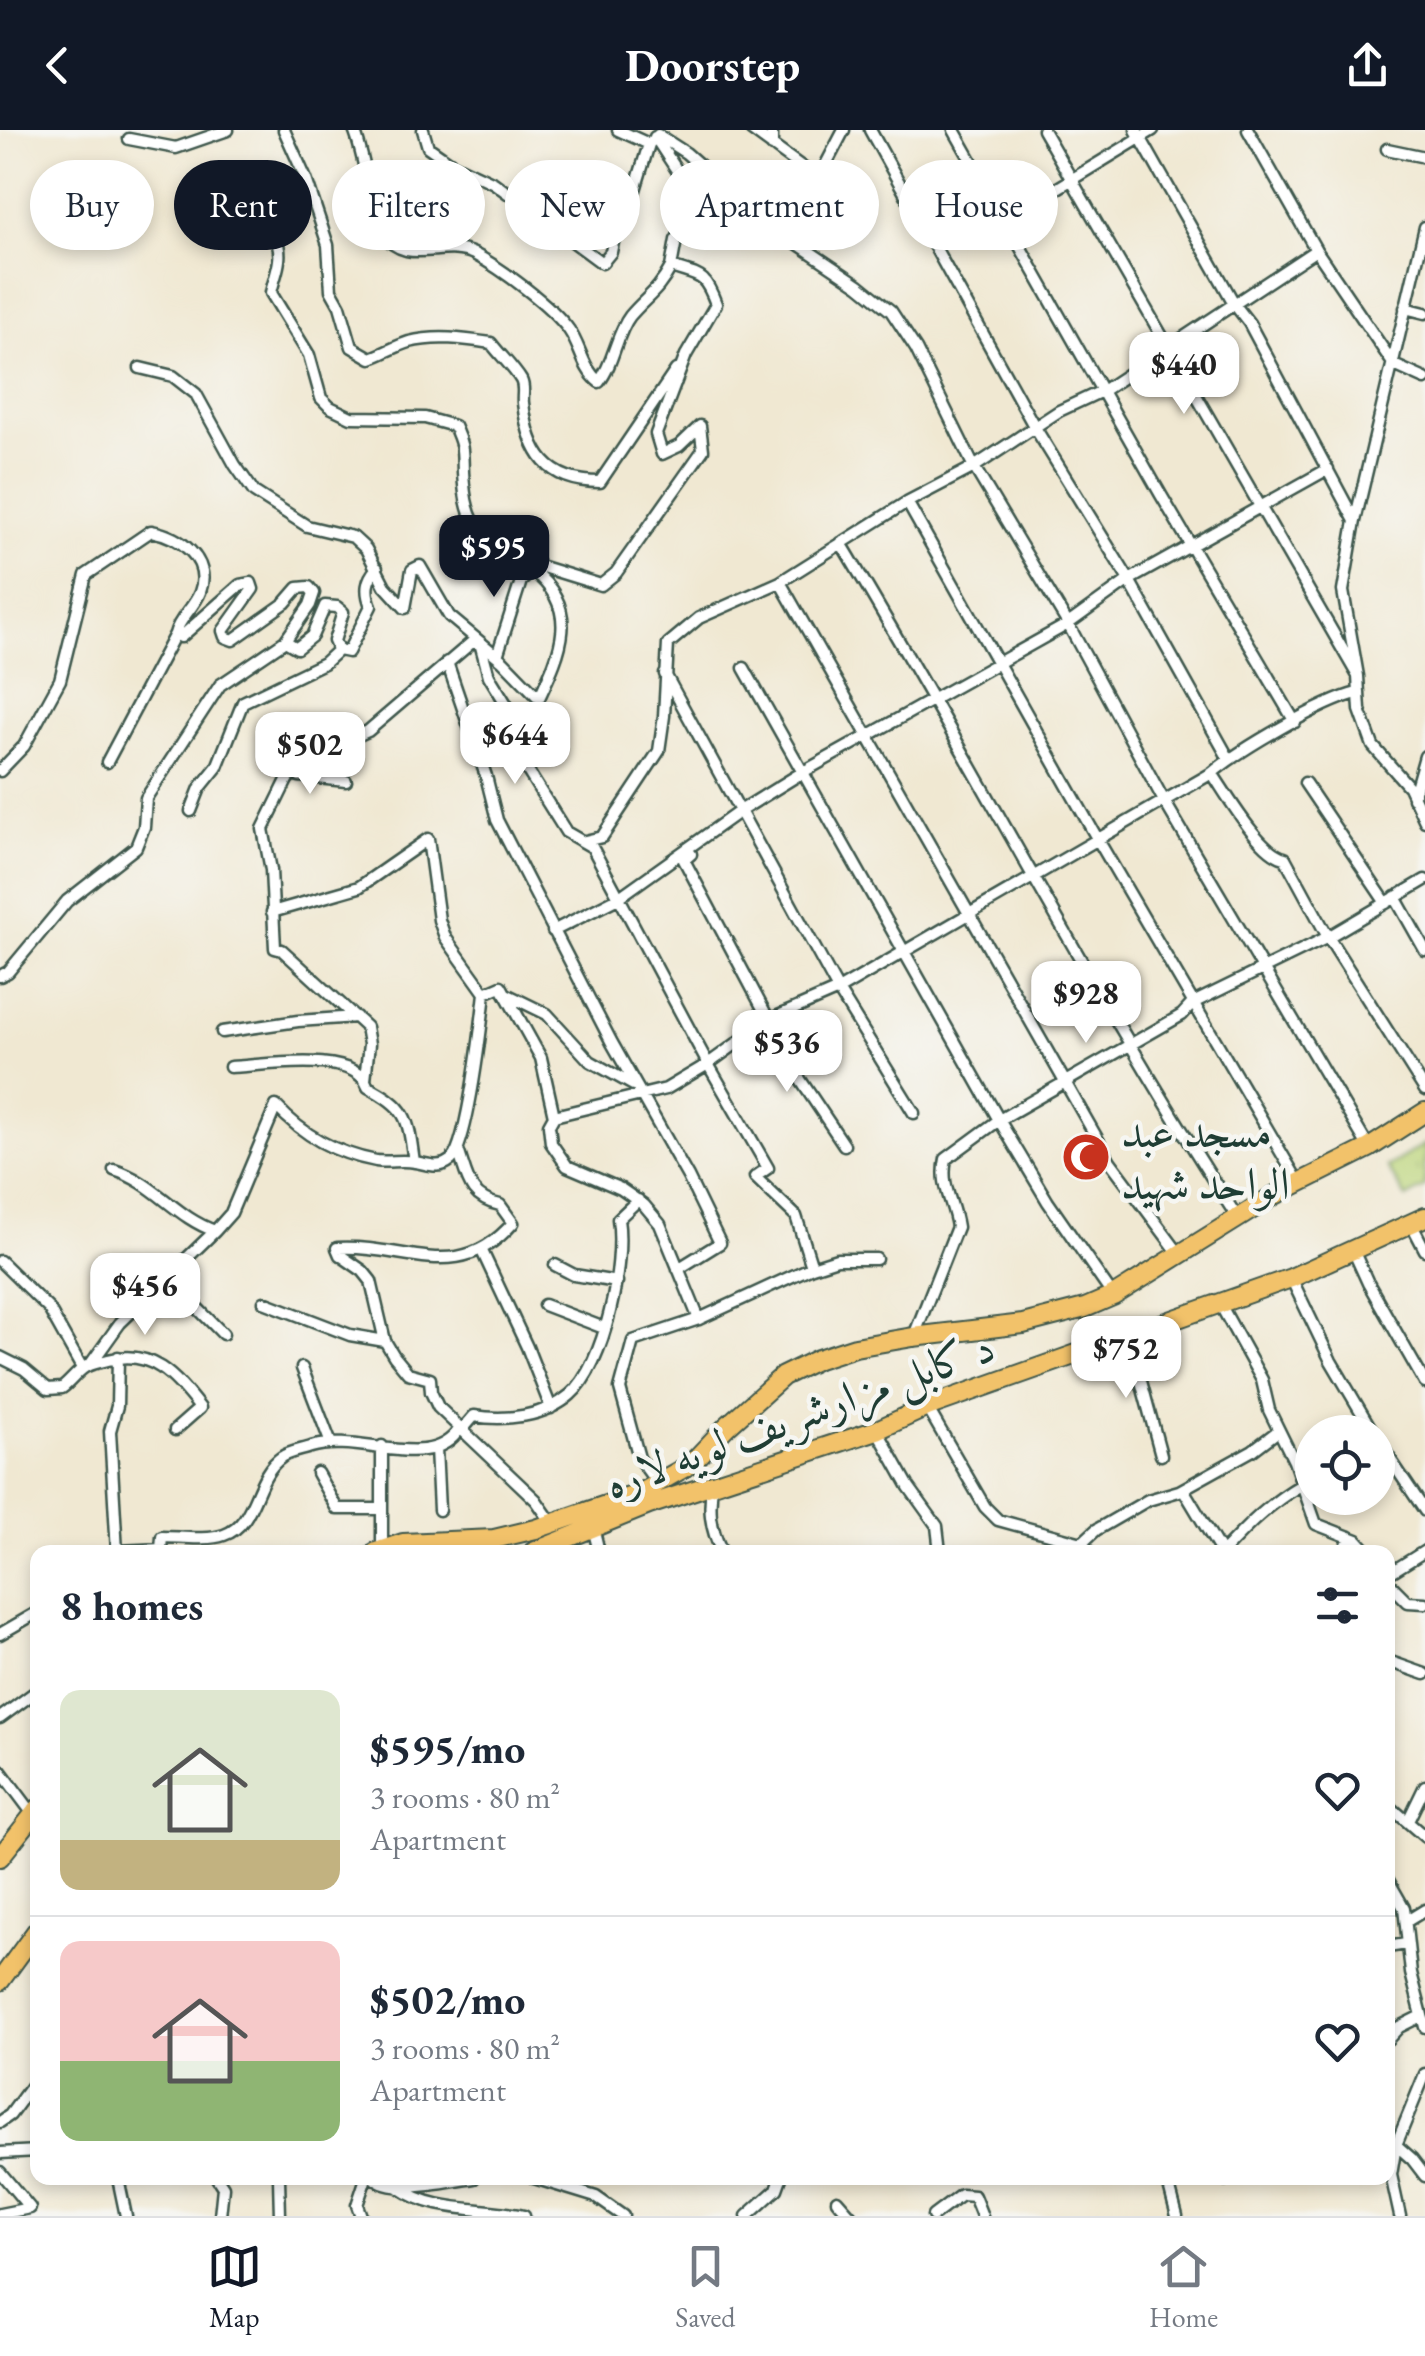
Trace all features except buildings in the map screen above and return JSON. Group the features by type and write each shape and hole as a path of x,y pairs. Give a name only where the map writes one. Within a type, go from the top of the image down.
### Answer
{"highway":[{"name":"د کابل مزارشریف لویه لاره","path":"399,1545 494,1539 638,1494 691,1464 726,1426 783,1376 818,1359 855,1347 913,1337 1023,1324 1113,1296 1238,1217 1369,1148 1425,1112"},
{"name":"د کابل مزارشریف لویه لاره","path":"550,1545 706,1484 877,1430 927,1407 1291,1278 1419,1221"},
{"path":"0,1857 30,1818"},
{"path":"0,1981 30,1940"}],"street":[{"path":"129,139 176,148 228,130"},
{"path":"284,130 306,179 328,245 331,290 352,347 371,358 408,342 446,338 491,343 523,383 523,404 538,460 574,482 600,482 716,304 701,274 671,267"},
{"path":"354,130 367,166 380,230 403,250 418,253 456,249 473,254 554,311 572,334 589,374 599,382 628,318 660,288 682,229 701,224 706,216 705,205 693,195 656,137"},
{"path":"424,130 428,147 451,163 494,183 602,262 611,252 615,234 628,213 656,137"},
{"path":"618,130 656,137 694,160"},
{"path":"751,130 792,160"},
{"path":"772,130 772,146"},
{"path":"827,160 844,130"},
{"path":"870,130 1034,426 1129,580 1228,759"},
{"path":"954,130 971,160"},
{"path":"1043,130 1358,676"},
{"path":"1058,188 1138,134 1153,130"},
{"path":"1248,130 1316,250 1394,365 1425,379"},
{"path":"1138,134 1234,305 1249,323 1354,521"},
{"path":"1388,149 1425,158"},
{"path":"1424,817 1408,787 1373,746 1357,692 1358,676 1342,591 1354,521 1425,227"},
{"path":"279,250 271,293 309,355 321,398 351,417 425,418 454,426 464,449 464,496 471,523 482,537 533,568 601,584 616,573 704,450 700,426 679,446 662,454 656,434 686,355"},
{"path":"806,250 891,311 916,349 974,467 1068,624 1163,799 1369,1148"},
{"path":"1022,250 1295,722"},
{"path":"585,841 602,837 658,751 668,644 680,632 699,618 780,582 907,502 974,467 1059,410 1104,390 1316,250"},
{"path":"1406,308 1425,313"},
{"path":"140,368 172,376 196,394 254,492 307,526 352,537 366,549 385,586 405,608 412,570 420,566 449,616 539,698 556,658 566,619 553,590 533,568"},
{"path":"553,931 618,898 740,811 803,772 1068,624 1129,580 1328,469"},
{"path":"907,502 1098,840 1299,1183"},
{"path":"0,770 24,746 60,680 86,575 151,531 170,534 196,556 203,580 199,595 178,625 106,762"},
{"path":"841,544 935,700 1032,877 1179,1128 1238,1217"},
{"path":"338,650 348,652 371,606 366,592 370,576 377,568"},
{"path":"497,656 521,582 533,568"},
{"path":"780,582 1110,1162 1180,1255"},
{"path":"0,976 8,972 67,900 136,847 144,827 146,798 220,685 285,641 314,593 310,587 298,588 234,640 225,637 223,631 253,589 251,583 240,585 190,632 181,637 176,634"},
{"path":"285,641 297,648 312,636 325,606 337,606 344,612 334,641 338,650"},
{"path":"365,1080 370,1044 366,1027 282,950 275,948 271,870 263,829 287,780 304,760 368,731 447,662 472,643 480,643"},
{"path":"480,643 490,676 508,707 514,749 566,832 592,847 768,1168 755,1177 796,1216 812,1266"},
{"path":"191,811 200,788 217,767 243,702 324,663 338,650"},
{"path":"447,662 486,776 496,820 720,1243 678,1269"},
{"path":"744,668 999,1120 1048,1202 1113,1296"},
{"path":"665,673 838,990 914,1112"},
{"path":"554,1116 640,1092 666,1089 766,1022 838,990 1212,774 1228,759 1357,692"},
{"path":"1413,798 1425,756"},
{"path":"295,771 299,776 346,781"},
{"path":"1212,774 1248,826 1276,856 1285,858 1328,937 1425,1090"},
{"path":"1305,783 1425,950"},
{"path":"707,835 705,843 684,860 766,1022 844,1145"},
{"path":"0,1358 24,1369 48,1390 62,1388 86,1367 120,1323 231,1213 276,1106 298,1130 334,1148 379,1162 414,1162 434,1168 450,1161 458,1150 485,993 445,936 439,920 428,839 359,887 272,912"},
{"path":"913,1337 956,1227 942,1177 946,1159 999,1120 1182,1015 1193,1003 1328,937 1425,880"},
{"path":"485,993 500,986 542,1058 554,1116 549,1125 551,1143 567,1166 621,1189 638,1200 660,1224 699,1319"},
{"path":"505,994 547,1014 590,1061 640,1092"},
{"path":"222,1032 356,1017"},
{"path":"230,1067 324,1062 348,1067 368,1087 396,1102 408,1120 414,1162"},
{"path":"458,1150 476,1195 482,1201 500,1205 513,1223 499,1240 464,1258 337,1248 371,1282 385,1341 408,1373 430,1380 438,1407 536,1500 552,1523"},
{"path":"114,1170 141,1181 183,1217 215,1231"},
{"path":"162,1545 162,1537 223,1536 244,1520 262,1482 281,1458 330,1441 423,1452 452,1441 474,1416 494,1419 551,1408 578,1388 589,1371 617,1282 618,1219 638,1200"},
{"path":"1419,1221 1425,1250"},
{"path":"1353,1250 1425,1384"},
{"path":"482,1251 551,1408"},
{"path":"657,1483 639,1458 620,1389 633,1340 699,1319 812,1266 837,1259 876,1259"},
{"path":"0,1261 49,1309 86,1367"},
{"path":"555,1265 574,1275 617,1282"},
{"path":"166,1276 223,1334"},
{"path":"1291,1278 1330,1360 1363,1415"},
{"path":"264,1302 350,1335 385,1341"},
{"path":"1220,1304 1256,1365 1278,1430 1295,1464"},
{"path":"544,1305 604,1328"},
{"path":"1129,1337 1161,1456"},
{"path":"86,1367 126,1355 152,1360 200,1408 175,1430"},
{"path":"116,1545 110,1431 117,1406 118,1357"},
{"path":"302,1368 330,1441"},
{"path":"927,1407 985,1507 998,1520 1082,1543 1096,1530 1148,1500 1183,1488 1253,1450 1278,1430"},
{"path":"877,1430 908,1486 938,1526 939,1545"},
{"path":"379,1545 382,1446"},
{"path":"436,1448 439,1510"},
{"path":"691,1464 706,1484 719,1545"},
{"path":"1395,1467 1425,1512"},
{"path":"317,1472 337,1508 381,1509"},
{"path":"1183,1488 1218,1545"},
{"path":"1229,1545 1277,1499 1295,1488"},
{"path":"1313,1515 1316,1524 1350,1537 1360,1545"},
{"path":"594,1527 598,1545"},
{"path":"1347,1545 1350,1537"},
{"path":"1395,1569 1425,1550"},
{"path":"1395,1589 1408,1602 1425,1603"},
{"path":"0,1634 30,1615"},
{"path":"1395,1663 1425,1674"},
{"path":"0,1718 30,1696"},
{"path":"0,1770 30,1806"},
{"path":"1408,1822 1425,1786"},
{"path":"1395,1811 1425,1838"},
{"path":"1395,1892 1407,1921 1406,1944 1423,2021 1395,2031"},
{"path":"1407,1921 1425,1910"},
{"path":"1395,1946 1406,1944"},
{"path":"1411,1973 1425,1975"},
{"path":"1395,2152 1424,2082"},
{"path":"0,2122 30,2089"},
{"path":"1396,2146 1412,2158 1425,2176"},
{"path":"0,2153 30,2151"},
{"path":"0,2172 30,2212"},
{"path":"119,2185 126,2216"},
{"path":"220,2216 222,2185"},
{"path":"279,2185 280,2216"},
{"path":"361,2216 357,2205 364,2185"},
{"path":"388,2185 415,2185"},
{"path":"557,2185 596,2197 623,2216"},
{"path":"747,2216 779,2185"},
{"path":"1169,2185 1176,2216"},
{"path":"1393,2185 1400,2216"},
{"path":"398,2187 411,2196 464,2211 493,2210 524,2216"},
{"path":"933,2216 962,2196 974,2196 982,2216"},
{"path":"596,2197 604,2216"},
{"path":"837,2200 851,2216"},
{"path":"0,2214 30,2212"}],"green space":[{"path":"1425,1144 1425,1187 1406,1198 1387,1167"}],"place":[{"name":"مسجد عبد الواحد شهید","path":"1086,1157"}]}
